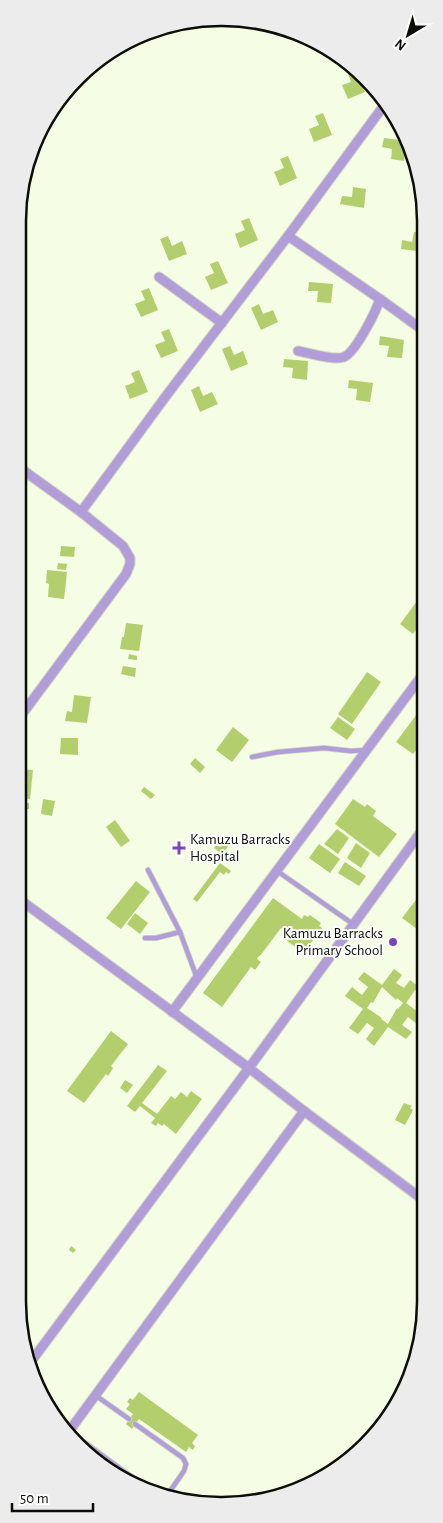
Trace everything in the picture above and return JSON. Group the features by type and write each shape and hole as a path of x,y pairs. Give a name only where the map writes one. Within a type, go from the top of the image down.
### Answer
{"street":[{"path":"81,512 381,109"},
{"path":"288,236 417,326"},
{"path":"159,277 222,323"},
{"path":"298,351 337,359 349,354 372,318 380,299"},
{"path":"26,472 81,512 123,546 130,558 129,570 26,709"},
{"path":"172,1012 417,682"},
{"path":"35,1357 250,1068 417,837"},
{"path":"26,904 250,1068 304,1112 417,1195"},
{"path":"72,1426 304,1112"}],"lane":[{"path":"252,757 278,752 324,748 351,751 368,750"},
{"path":"148,870 180,932 196,978"},
{"path":"277,871 353,924"},
{"path":"145,938 156,938 180,932"},
{"path":"95,1395 129,1419"},
{"path":"135,1424 183,1458 186,1464 184,1471 171,1490"}],"building":[{"path":"348,73 360,83 365,92 348,99 342,85 351,82"},
{"path":"323,113 332,135 314,142 309,129 319,125 315,116"},
{"path":"384,138 399,140 405,155 404,161 391,159 392,149 382,147"},
{"path":"288,156 297,178 280,186 274,172 284,168 280,159"},
{"path":"353,187 366,189 364,208 340,204 342,196 352,197"},
{"path":"249,218 258,240 240,248 235,234 245,230 241,221"},
{"path":"414,232 417,232 417,251 401,249 402,240 412,242"},
{"path":"168,236 172,246 182,241 187,254 169,261 160,239"},
{"path":"218,261 228,283 211,290 205,277 214,273 210,264"},
{"path":"309,282 333,284 331,303 317,302 318,291 308,291"},
{"path":"149,288 158,310 141,317 135,304 145,300 141,291"},
{"path":"259,304 263,314 273,310 278,322 261,330 251,308"},
{"path":"169,329 178,351 161,358 155,345 165,341 161,332"},
{"path":"380,336 404,340 402,358 387,357 389,346 379,345"},
{"path":"230,346 234,355 243,351 248,364 231,371 222,349"},
{"path":"284,359 308,361 307,380 292,378 293,368 283,367"},
{"path":"139,370 148,392 130,399 125,386 135,382 131,373"},
{"path":"349,380 373,383 370,402 356,400 357,389 348,388"},
{"path":"199,386 203,396 212,392 218,404 200,412 191,390"},
{"path":"61,546 75,547 74,557 60,556"},
{"path":"58,563 67,564 66,570 57,569"},
{"path":"47,570 67,572 64,599 48,597"},
{"path":"417,601 417,628 413,634 400,624"},
{"path":"126,623 143,625 139,651 120,649"},
{"path":"129,654 137,656 137,660 128,659"},
{"path":"123,666 136,668 135,677 121,674"},
{"path":"367,672 381,682 352,724 338,714"},
{"path":"74,695 91,697 87,723 65,721 67,711 72,712"},
{"path":"417,714 417,749 413,754 396,742"},
{"path":"338,717 355,729 347,740 330,728"},
{"path":"233,727 249,740 232,762 216,750"},
{"path":"61,738 78,738 78,755 60,754"},
{"path":"195,758 205,767 200,773 190,764"},
{"path":"26,770 33,770 30,799 26,799"},
{"path":"144,787 155,795 151,799 141,791"},
{"path":"43,799 55,801 52,816 41,814"},
{"path":"353,799 365,807 367,804 376,811 373,816 397,834 379,857 335,824"},
{"path":"26,803 29,803 29,809 26,809"},
{"path":"115,820 130,841 121,847 106,827"},
{"path":"337,829 349,838 338,854 324,844"},
{"path":"227,838 232,842 222,854 214,848 216,845 220,847"},
{"path":"356,843 370,853 361,868 347,858"},
{"path":"319,844 340,859 330,873 309,858"},
{"path":"345,862 366,876 359,886 338,873"},
{"path":"220,863 231,871 229,874 226,872 224,875 220,872 197,902 193,899"},
{"path":"136,881 150,892 121,929 106,918"},
{"path":"273,898 302,919 304,915 308,917 310,915 321,923 319,926 322,928 302,952 287,941 291,935 281,928 257,959 261,962 255,970 251,967 222,1007 203,993"},
{"path":"417,899 417,929 402,918"},
{"path":"135,913 148,923 140,934 127,924"},
{"path":"394,969 402,975 396,983 404,988 410,980 417,985 406,1003 417,1011 417,1024 408,1017 402,1025 412,1032 406,1039 388,1027 374,1046 366,1039 374,1028 367,1023 358,1034 349,1028 363,1009 345,996 352,987 362,995 368,987 358,979 364,972 382,985","holes":["382,987 396,1000 397,998 403,1003 397,1008 388,1024 367,1008 371,1002 373,1003"]},
{"path":"111,1031 128,1044 111,1066 113,1068 108,1076 106,1074 84,1103 67,1091"},
{"path":"158,1065 167,1071 142,1103 157,1114 171,1096 175,1099 181,1092 187,1097 191,1091 202,1099 176,1134 164,1124 162,1126 158,1123 156,1126 151,1123 155,1118 140,1106 135,1112 127,1106"},
{"path":"125,1080 133,1085 127,1093 120,1088"},
{"path":"404,1103 412,1106 410,1108 413,1110 405,1125 395,1120"},
{"path":"71,1246 76,1250 73,1253 69,1250"},
{"path":"139,1392 198,1435 192,1443 195,1446 193,1450 189,1447 186,1452 139,1419 132,1429 126,1424 133,1414 126,1409 130,1404 127,1402 130,1398 133,1400"}],"place":[{"name":"Kamuzu Barracks Hospital","path":"179,848"},
{"name":"Kamuzu Barracks Primary School","path":"393,942"}]}
